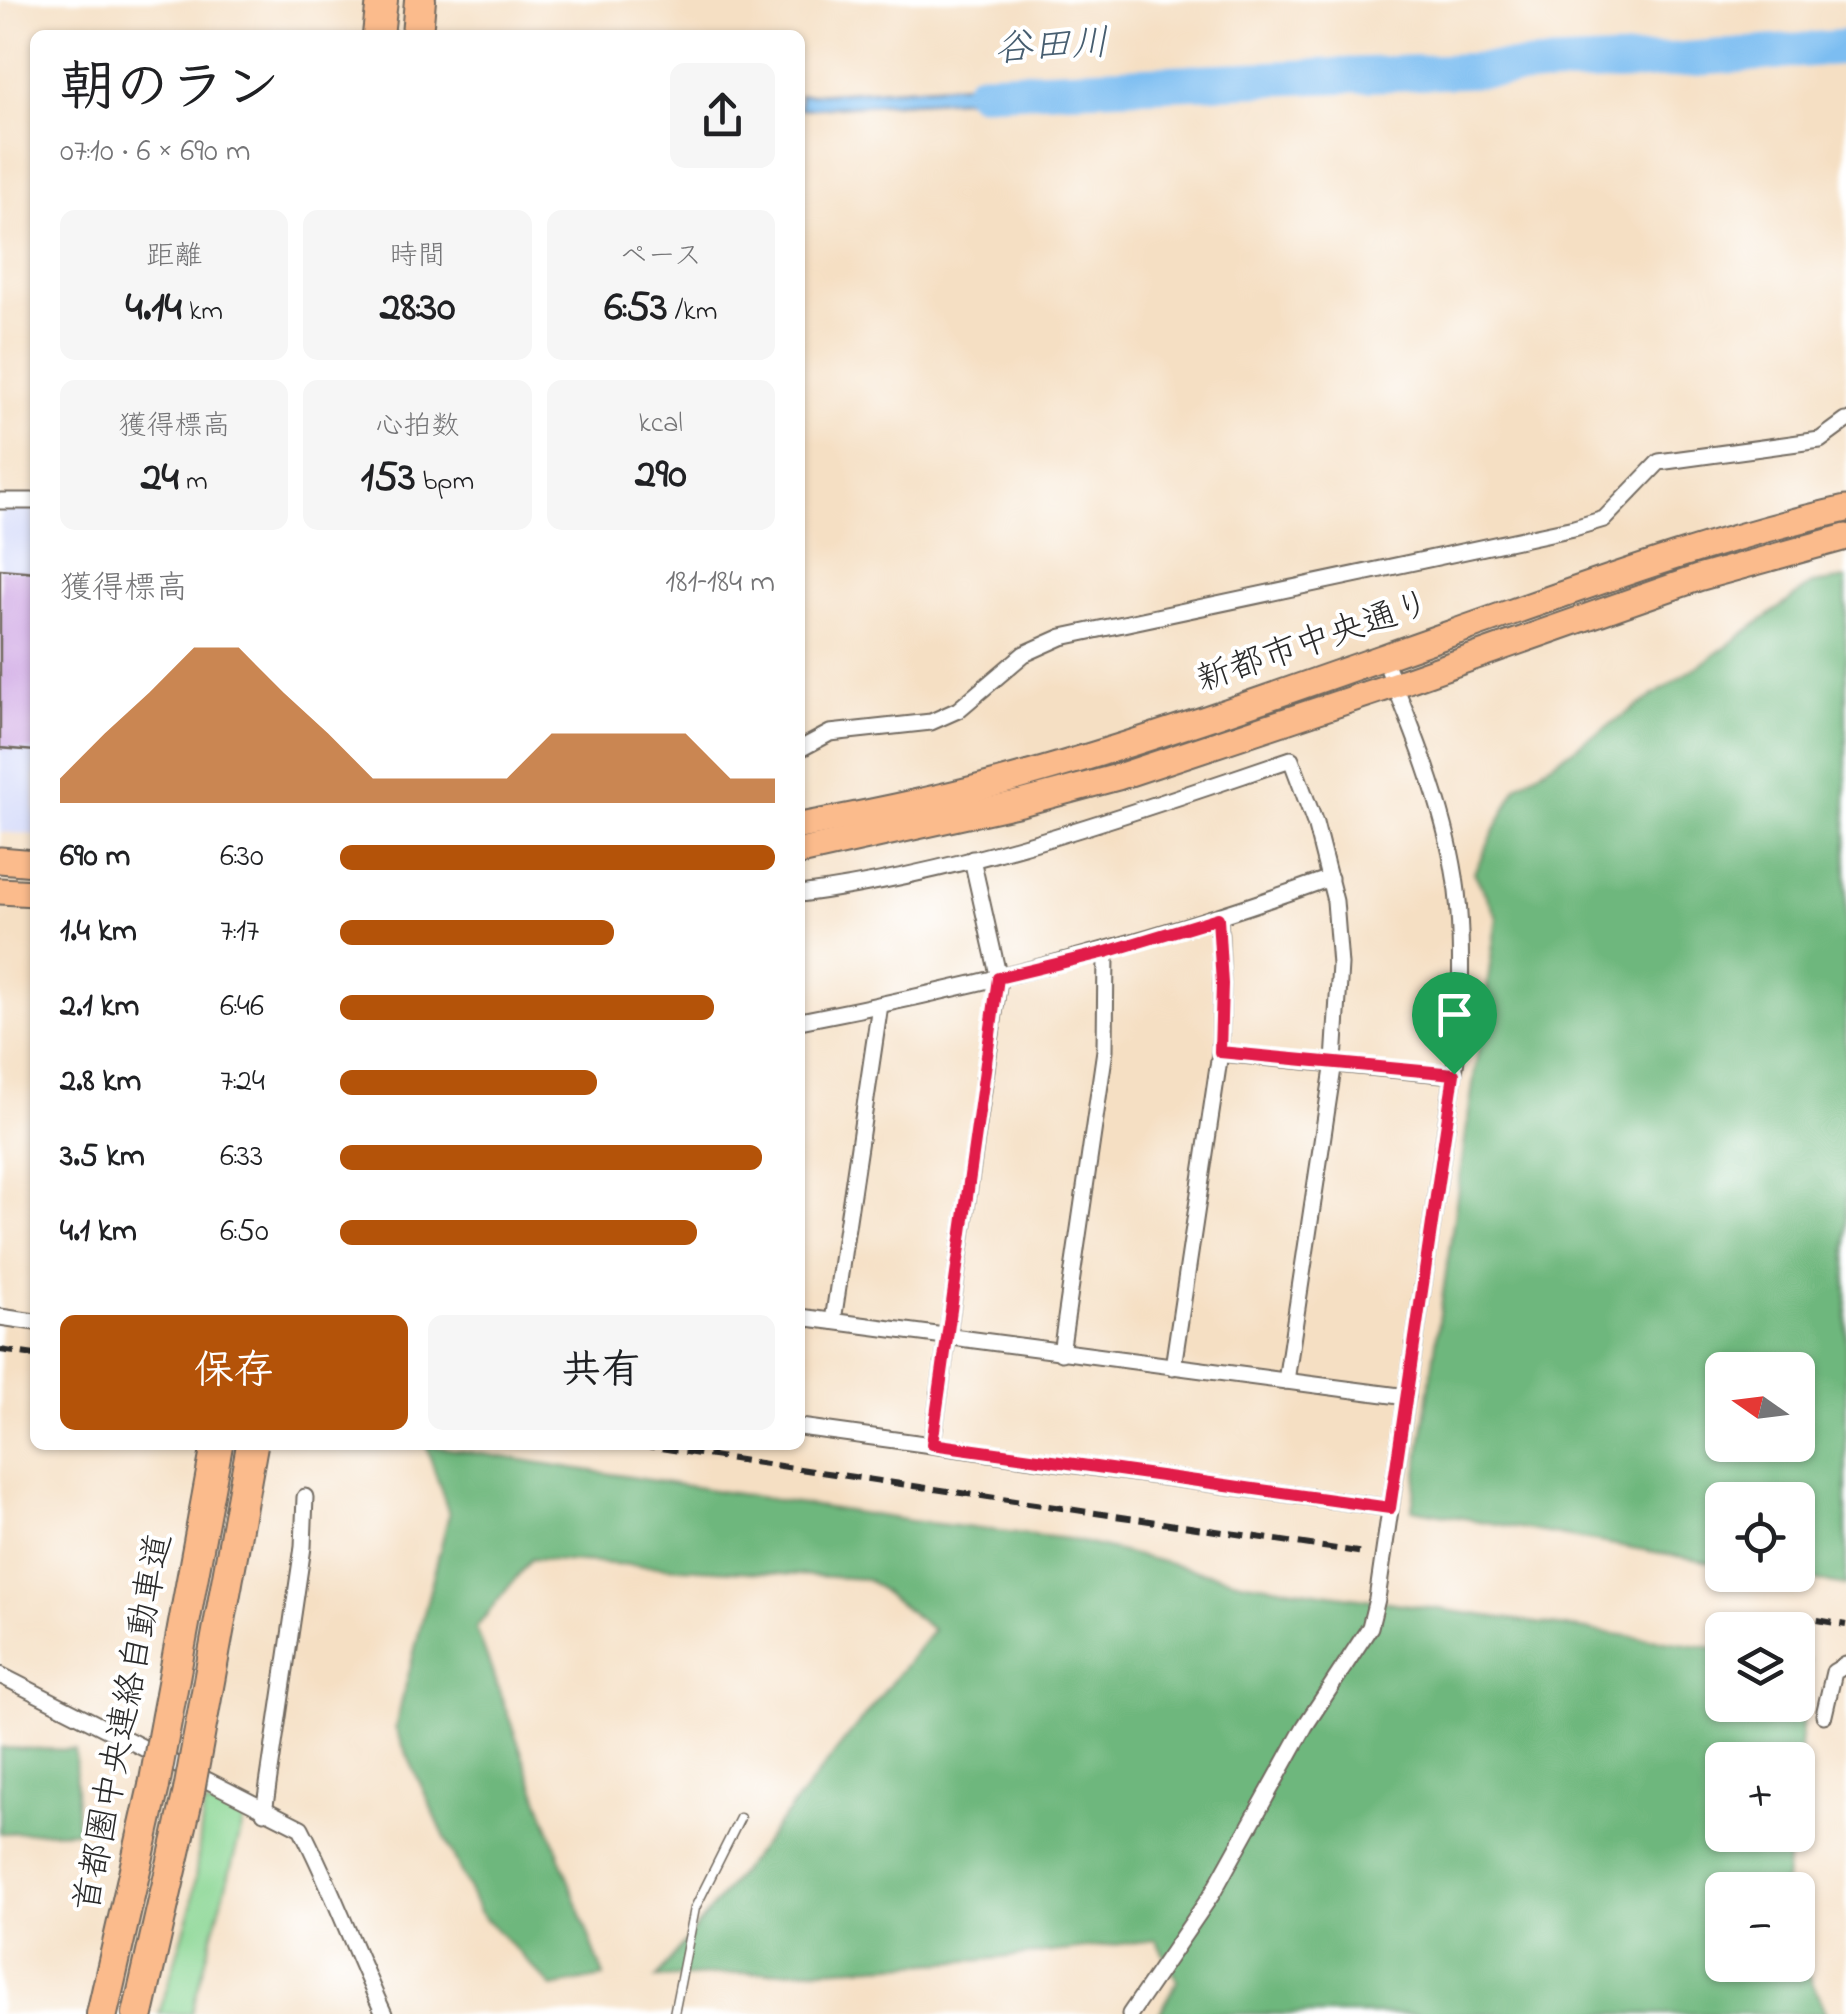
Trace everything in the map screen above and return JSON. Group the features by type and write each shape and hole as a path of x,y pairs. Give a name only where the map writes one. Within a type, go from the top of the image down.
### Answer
{"highway":[{"path":"379,30 382,0"},
{"path":"417,30 420,0"},
{"name":"首都圏中央連絡自動車道","path":"102,2014 154,1786 215,1450"},
{"name":"首都圏中央連絡自動車道","path":"138,2014 189,1791 251,1450"}],"main road":[{"name":"新都市中央通り","path":"805,825 918,803 1022,776 1615,575 1702,547 1846,509"},
{"name":"新都市中央通り","path":"805,851 1021,804 1118,777 1698,578 1846,537"},
{"path":"0,860 30,862"},
{"path":"0,891 30,893"}],"street":[{"path":"805,745 830,732 930,722 958,710 1024,654 1062,636 1574,528 1604,519 1659,462 1820,440 1846,420"},
{"path":"0,502 30,502"},
{"path":"1130,2014 1212,1894 1305,1726 1370,1627 1408,1397 1460,1032 1461,944 1455,876 1437,804 1383,656"},
{"path":"805,893 972,860 1088,827 1292,759 1315,823 1336,901 1340,965 1334,1062 1286,1381"},
{"path":"932,1444 998,978 972,860"},
{"path":"805,1020 1106,952 1330,878"},
{"path":"1173,1366 1220,1052 1222,984 1218,918"},
{"path":"1061,1352 1105,1050 1106,952"},
{"path":"832,1321 880,1006"},
{"path":"1220,1052 1454,1074"},
{"path":"0,1317 30,1321"},
{"path":"805,1318 1408,1397"},
{"path":"805,1428 1390,1508"},
{"path":"264,1812 302,1548 305,1497"},
{"path":"1824,1715 1834,1672 1846,1664"},
{"path":"0,1675 301,1828 326,1876 384,2014"}],"lane":[{"path":"674,2014 696,1908 740,1818"}],"shaded area":[{"path":"0,509 30,509 30,835 0,832"}],"green space":[{"path":"1846,579 1846,1586 1815,1580 1815,1482 1705,1482 1705,1561 1412,1509 1497,917 1474,872 1517,786 1710,658 1812,584"},
{"path":"428,1450 458,1450 911,1521 1069,1539 1245,1582 1705,1647 1705,1722 1803,1722 1800,1742 1705,1742 1705,1852 1788,1852 1786,1872 1705,1872 1705,1982 1812,1982 1826,2014 1159,2014 1178,1981 1156,1940 982,1960 656,1978 933,1630 867,1579 531,1559 476,1628 604,1977 552,1987 479,1912 395,1728 449,1514"},
{"path":"0,1748 75,1750 77,1831 0,1833"},
{"path":"204,1805 226,1809 244,1820 191,2014 159,2014 192,1905"}],"water":[{"path":"1025,80 1026,95 805,109 805,95"}],"building":[{"path":"0,569 30,572 30,751 0,748"}],"waterway":[{"name":"谷田川","path":"981,90 1625,64 1846,47"}],"railway":[{"path":"0,1350 30,1354"},
{"path":"673,1450 1364,1553"},
{"path":"1815,1620 1846,1625"}],"route":[{"path":"1218,918 1222,984 1220,1052 1454,1074 1390,1508 932,1444 998,978 1106,952 1218,918"}]}
